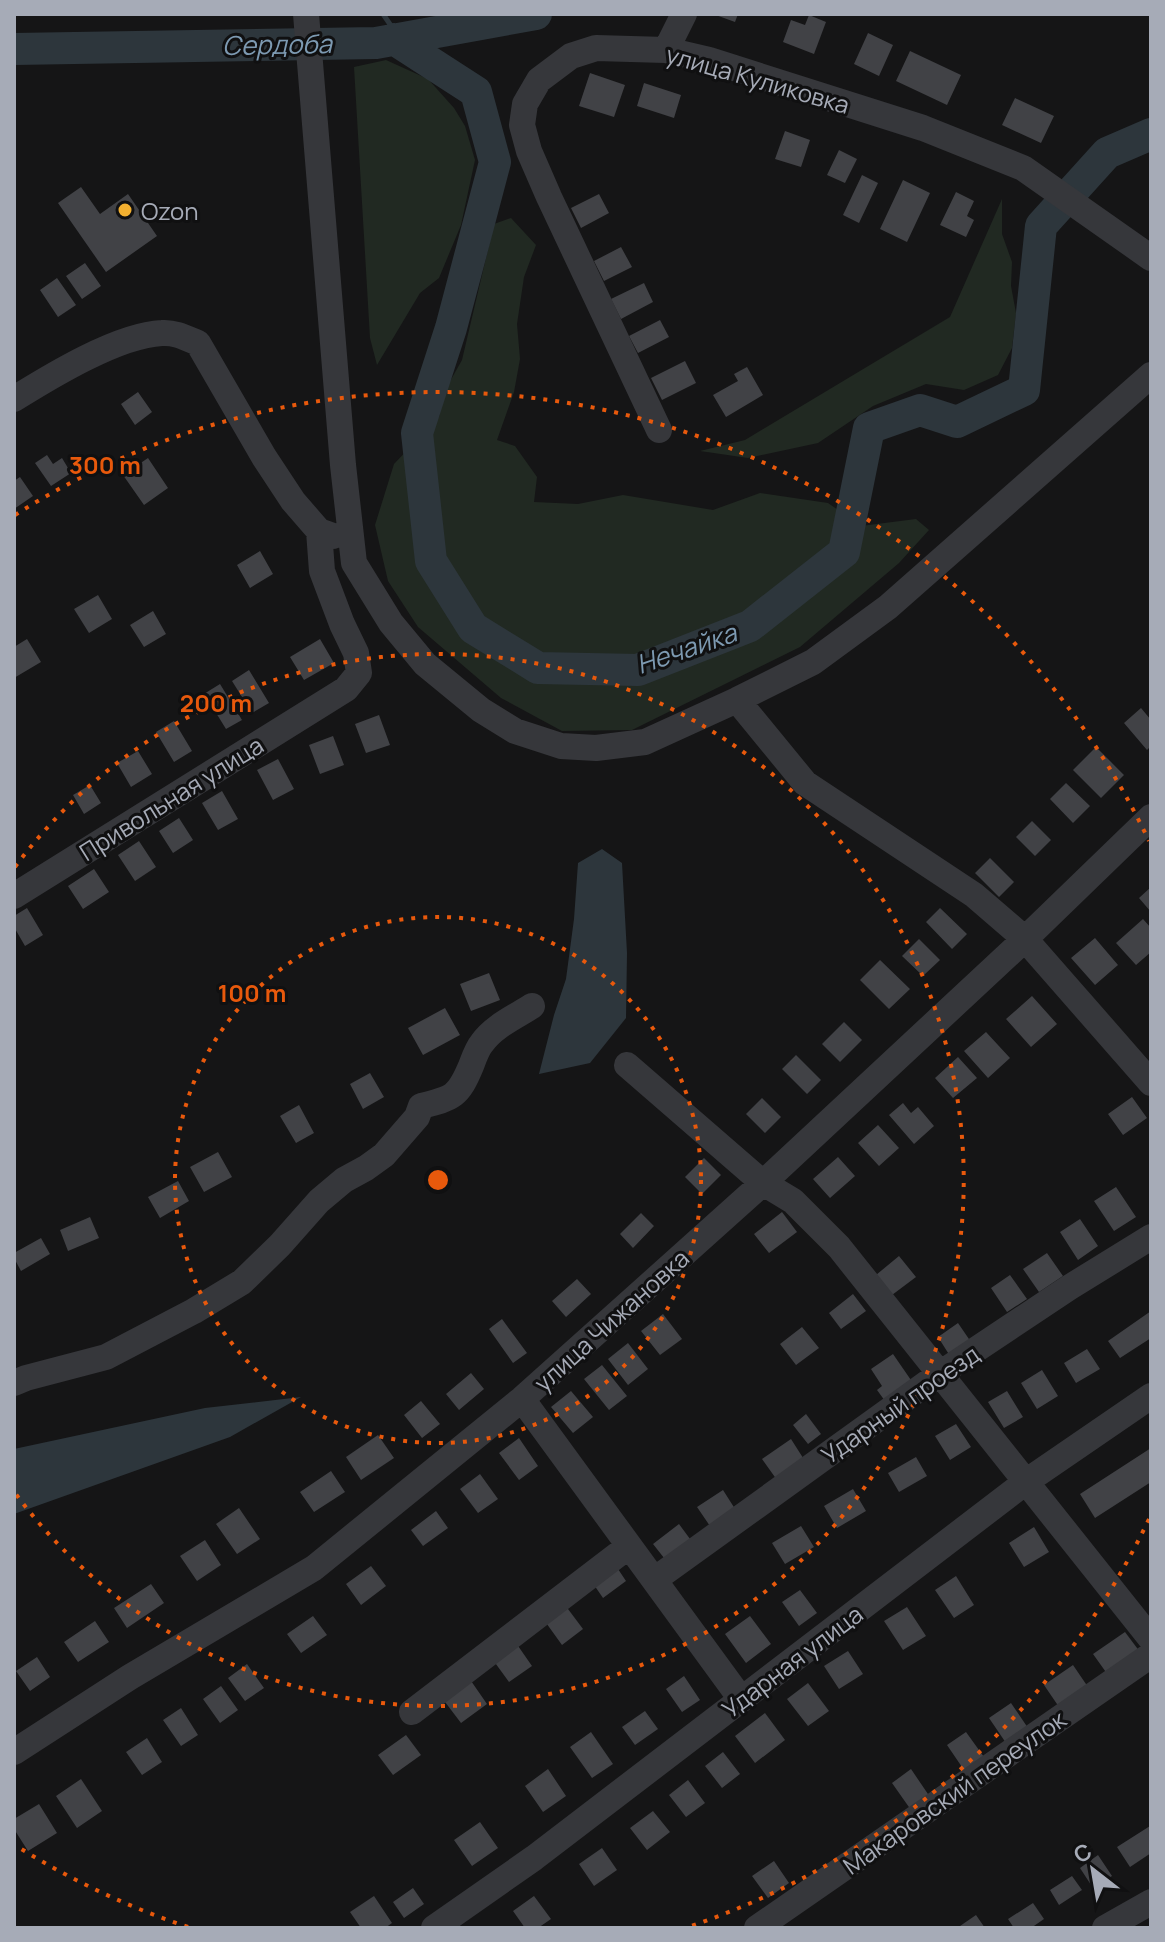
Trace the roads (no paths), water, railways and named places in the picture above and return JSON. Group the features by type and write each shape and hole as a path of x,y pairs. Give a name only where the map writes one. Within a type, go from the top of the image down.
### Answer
{"street":[{"path":"306,14 343,465 354,563 391,623 425,664 481,710 515,731 561,746 596,748 645,742 813,662 888,607 1151,375"},
{"path":"666,50 684,14"},
{"name":"улица Куликовка","path":"659,430 549,197 529,151 522,125 525,104 539,80 571,56 596,48 666,50 709,60 923,128 1023,168 1151,258"},
{"path":"14,399 60,371 138,336 178,334 198,343 293,501 319,531 351,542"},
{"name":"Привольная улица","path":"14,896 346,689 359,673 356,653 322,571 319,531"},
{"path":"737,700 805,783 974,895 1025,939 1151,1083"},
{"name":"улица Чижановка","path":"14,1752 130,1677 314,1568 522,1399 763,1183 1151,817"},
{"path":"14,1383 106,1357 242,1282 319,1201 344,1180 384,1155 417,1117 421,1106 458,1093 480,1044 493,1030 532,1006"},
{"path":"627,1065 763,1183 793,1201 839,1247 1151,1639"},
{"name":"Ударный проезд","path":"654,1580 941,1373 1151,1237"},
{"name":"Ударная улица","path":"434,1928 534,1858 1027,1481 1151,1396"},
{"path":"522,1399 741,1699"},
{"path":"412,1712 629,1546"},
{"name":"Макаровский переулок","path":"757,1928 1151,1655"},
{"path":"1105,1928 1151,1902"}],"waterway":[{"path":"383,14 400,39"},
{"name":"Сердоба","path":"14,49 376,43 536,14"},
{"name":"Нечайка","path":"394,39 476,92 495,162 451,328 417,433 431,561 473,628 538,668 638,670 750,626 844,552 869,428 920,410 957,422 1024,390 1041,226 1107,153 1151,134"}],"place":[{"name":"Ozon","path":"125,210"}]}
